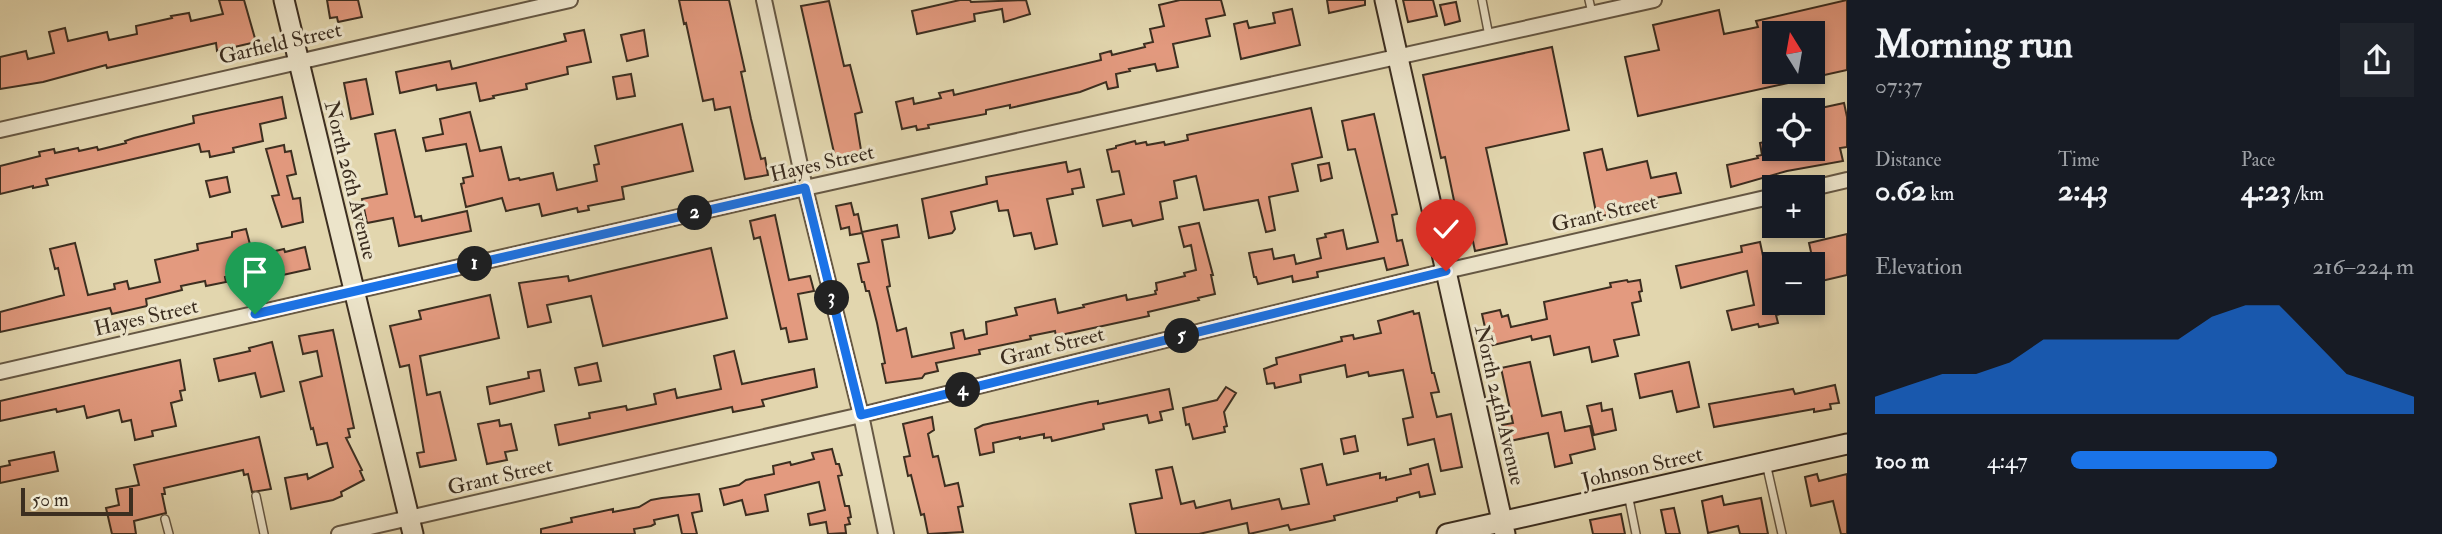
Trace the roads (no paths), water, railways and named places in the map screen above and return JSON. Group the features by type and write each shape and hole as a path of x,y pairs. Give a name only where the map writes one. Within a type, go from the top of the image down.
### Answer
{"street":[{"name":"North 26th Avenue","path":"284,0 411,526"},
{"name":"Garfield Street","path":"0,130 570,0"},
{"path":"764,0 805,188 861,415 886,534"},
{"name":"North 24th Avenue","path":"1385,0 1504,528"},
{"name":"Hayes Street","path":"0,372 805,188 1489,37 1591,7 1654,0"},
{"path":"1825,185 1847,180"},
{"name":"Grant Street","path":"339,534 411,526 1446,271 1762,200"},
{"name":"Johnson Street","path":"1447,534 1504,528 1628,493 1847,444"}],"lane":[{"path":"1482,0 1489,37"},
{"path":"1765,462 1782,534"},
{"path":"1628,493 1636,534"},
{"path":"256,496 264,534"},
{"path":"165,519 169,534"}]}
